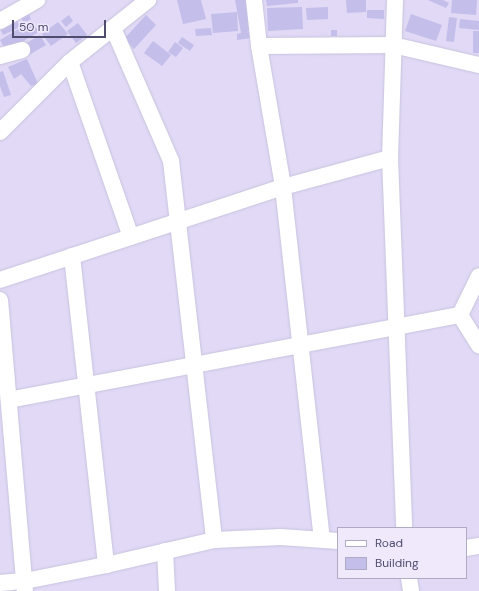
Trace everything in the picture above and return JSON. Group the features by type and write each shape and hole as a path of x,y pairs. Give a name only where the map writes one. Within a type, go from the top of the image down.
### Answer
{"street":[{"path":"0,21 37,0"},
{"path":"0,132 70,62 148,0"},
{"path":"254,0 259,46 283,187 322,539"},
{"path":"395,0 390,158 404,527"},
{"path":"113,28 171,161 214,540"},
{"path":"259,46 393,45 479,65"},
{"path":"1,51 22,50"},
{"path":"70,62 131,237"},
{"path":"0,280 283,187 390,158"},
{"path":"72,256 106,565"},
{"path":"9,400 460,315 477,286"},
{"path":"0,300 9,400 8,471 25,586"},
{"path":"460,315 479,345"},
{"path":"0,583 25,586 106,565 214,540 281,537 337,541"},
{"path":"467,548 479,546"},
{"path":"166,551 167,591"},
{"path":"409,579 411,591"}],"shaded area":[{"path":"0,0 479,0 479,591 0,591"}],"building":[{"path":"177,0 201,0 206,19 183,24"},
{"path":"235,0 247,0 252,31 244,33 250,32 251,38 237,40 237,34 241,33"},
{"path":"266,0 298,0 298,3 267,6"},
{"path":"346,0 366,0 366,12 347,13"},
{"path":"428,0 443,0 449,3 446,8"},
{"path":"452,0 477,0 476,15 451,13"},
{"path":"302,7 303,29 268,31 267,8"},
{"path":"328,7 328,19 307,20 306,8"},
{"path":"367,10 384,10 384,19 367,18"},
{"path":"28,12 31,19 24,23 20,16"},
{"path":"237,12 238,31 213,33 211,14"},
{"path":"411,14 442,25 436,41 405,31"},
{"path":"69,15 73,21 66,27 61,21"},
{"path":"146,15 156,25 134,49 124,39"},
{"path":"449,17 457,18 454,42 446,41"},
{"path":"16,19 20,27 3,35 0,28"},
{"path":"460,19 479,21 479,30 459,28"},
{"path":"32,21 39,32 6,51 0,40"},
{"path":"58,22 68,34 51,46 42,34"},
{"path":"78,23 87,35 76,43 67,31"},
{"path":"211,28 212,35 196,36 195,29"},
{"path":"331,30 337,30 337,36 331,36"},
{"path":"473,31 479,31 479,53 473,53"},
{"path":"40,35 46,45 29,55 23,45"},
{"path":"182,37 194,45 190,51 178,43"},
{"path":"153,41 171,55 162,66 144,53"},
{"path":"175,42 183,48 176,57 168,52"},
{"path":"27,59 38,84 31,86 21,74 14,79 8,67"},
{"path":"3,71 11,95 4,97 0,86 0,72"}]}
